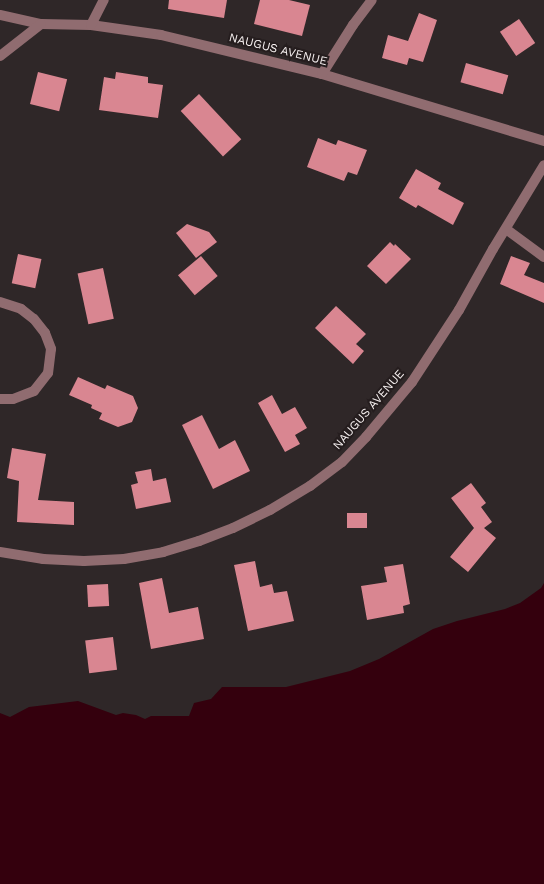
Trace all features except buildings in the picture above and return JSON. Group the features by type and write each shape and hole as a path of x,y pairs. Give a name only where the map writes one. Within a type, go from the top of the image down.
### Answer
{"street":[{"path":"92,25 104,0"},
{"path":"322,74 353,25 372,0"},
{"name":"NAUGUS AVENUE","path":"0,15 41,24 92,25 161,35 322,74 544,141"},
{"path":"0,56 41,24"},
{"name":"NAUGUS AVENUE","path":"0,552 43,558 84,561 124,559 163,552 199,541 233,528 270,510 310,486 342,462 366,437 412,382 459,310 544,165"},
{"path":"506,229 544,257"},
{"path":"0,302 21,309 34,319 45,333 51,349 48,373 34,391 12,399 0,399"}],"shaded area":[{"path":"544,583 544,884 0,884 0,713 10,717 29,707 78,701 116,715 123,713 136,715 145,719 151,716 189,716 194,703 211,699 222,687 286,687 350,671 379,659 433,629 457,621 505,609 520,603 541,588"}]}
